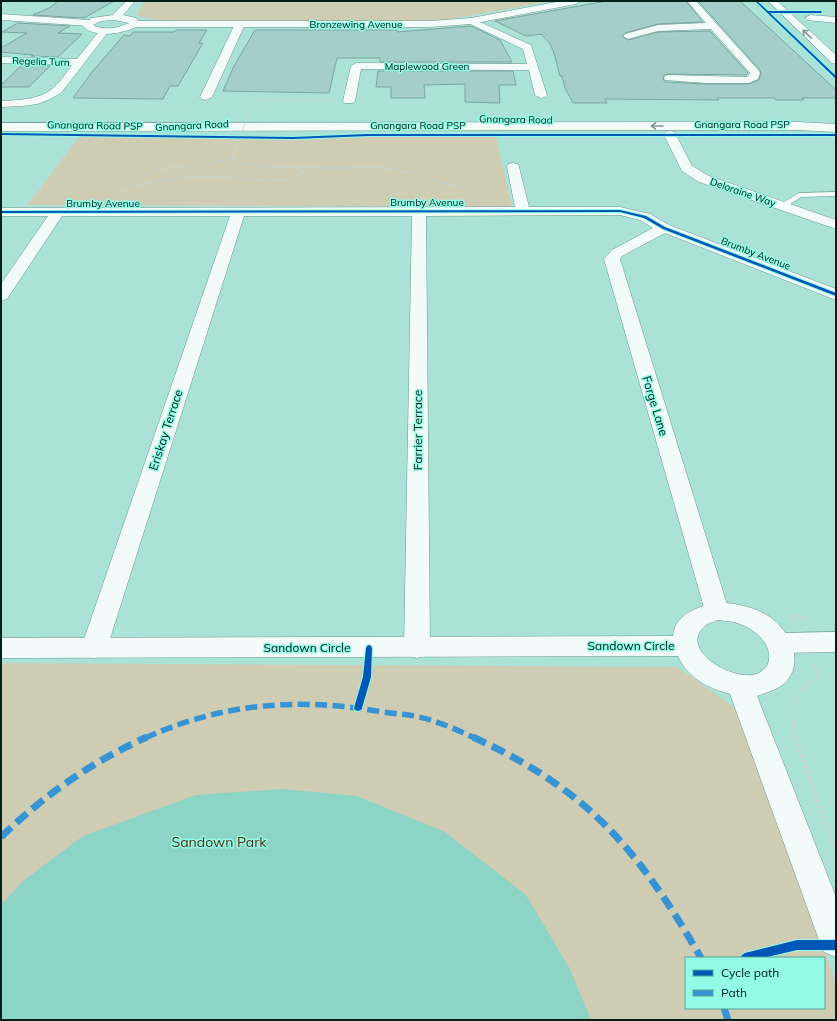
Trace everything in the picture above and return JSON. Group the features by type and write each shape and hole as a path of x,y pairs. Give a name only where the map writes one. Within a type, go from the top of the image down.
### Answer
{"street":[{"path":"116,18 132,1"},
{"name":"Bronzewing Avenue","path":"134,24 430,24 471,21 576,1"},
{"path":"668,78 749,80 754,77 755,73 691,1"},
{"path":"772,1 836,61"},
{"path":"792,1 823,29 836,23"},
{"path":"1,17 89,23 103,18 116,18 133,20 134,24 126,28 104,30 91,29 87,25 89,23"},
{"path":"810,18 836,20"},
{"path":"471,21 528,47 541,95"},
{"path":"206,97 240,24"},
{"path":"628,36 658,28 714,26"},
{"path":"1,104 31,102 49,96 57,91 81,62 104,30"},
{"name":"Regelia Turn","path":"1,60 81,62"},
{"name":"Maplewood Green","path":"350,99 356,66 533,67"},
{"name":"Gnangara Road","path":"148,127 316,119 628,119 691,114"},
{"path":"720,114 810,120 836,120"},
{"name":"Gnangara Road","path":"1,127 798,126 836,128"},
{"name":"Deloraine Way","path":"670,134 688,168 704,178 836,225"},
{"path":"513,167 522,212"},
{"name":"Brumby Avenue","path":"1,212 522,212 620,210 645,217 664,228 836,295"},
{"name":"Eriskay Terrace","path":"94,648 238,212"},
{"name":"Farrier Terrace","path":"417,648 419,212"},
{"path":"1,296 57,213"},
{"name":"Forge Lane","path":"664,228 617,254 612,259 717,611"},
{"path":"791,642 783,654 782,665 777,675 767,682 755,686 740,686 725,683 711,677 698,668 690,657 685,646 685,636 688,626 700,616 717,611 732,612 746,616 760,622 771,632 791,642 836,642"},
{"name":"Sandown Circle","path":"1,648 417,648 685,646"},
{"path":"740,686 836,940"}],"lane":[{"path":"781,206 799,195 835,200"}],"path":[{"path":"49,96 68,103 83,105 195,105"},
{"path":"246,102 253,102 254,100 350,99"},
{"path":"232,158 253,102"},
{"path":"127,113 132,111 137,105"},
{"path":"31,212 39,202 37,194 84,127"},
{"path":"233,137 248,137"},
{"path":"295,167 303,172 300,176 289,179 261,180 226,177 196,177 167,180 131,188 136,180 153,173 221,162 232,158 242,163 257,166 334,168 379,167 401,171 482,194"},
{"path":"814,619 792,615 791,642 818,677 796,692 793,731 836,855"}],"green space":[{"path":"146,1 552,1 451,19 425,21 184,21 158,20 137,16 138,11"},
{"path":"80,136 496,136 512,207 27,205"},
{"name":"Sandown Park","path":"1,663 677,667 755,722 836,985 836,1020 1,1020"}],"shaded area":[{"path":"282,789 357,796 445,832 526,895 570,969 591,1020 1,1020 1,905 24,880 83,836 196,795"}],"building":[{"path":"58,1 114,1 84,18 33,15 49,8"},
{"path":"607,1 686,1 703,22 658,24 625,33 622,36 628,40 658,32 710,31 748,73 746,75 669,74 664,75 663,79 665,82 749,84 759,80 761,73 760,70 698,1 740,1 836,90 836,98 802,98 804,100 776,100 774,98 717,98 719,100 605,99 607,103 573,103 565,88 562,76 560,76 550,44 541,34 526,36 495,21"},
{"path":"18,23 70,26 58,33 82,34 58,57 31,56 33,55 1,52 1,48 27,33 2,32"},
{"path":"471,26 500,40 512,62 380,62 380,58 337,58 329,93 223,91 234,66 255,30 397,30 397,32"},
{"path":"176,30 207,30 199,43 203,43 178,86 170,86 163,99 73,98 92,72 124,35 130,36 133,32 174,32"},
{"path":"22,65 50,66 29,87 1,87 1,85"},
{"path":"378,71 513,71 516,85 499,85 500,103 465,102 465,84 424,85 425,98 391,98 391,87 376,87"}],"marked path":[{"path":"1,837 28,811 58,787 90,766 123,748 157,733 193,720 230,711 267,705 297,703 356,707 425,718 474,738 522,762 544,775 584,805 619,839 649,876 677,916 700,957"},
{"path":"724,1009 728,1020"}],"cycle path":[{"path":"756,1 836,78"},
{"path":"767,12 821,12"},
{"name":"Gnangara Road PSP","path":"1,134 293,138 368,135 836,135"},
{"path":"1,212 620,211 645,217 664,228 836,295"},
{"path":"358,708 367,677 369,648"},
{"path":"749,957 797,945 836,945"}]}
